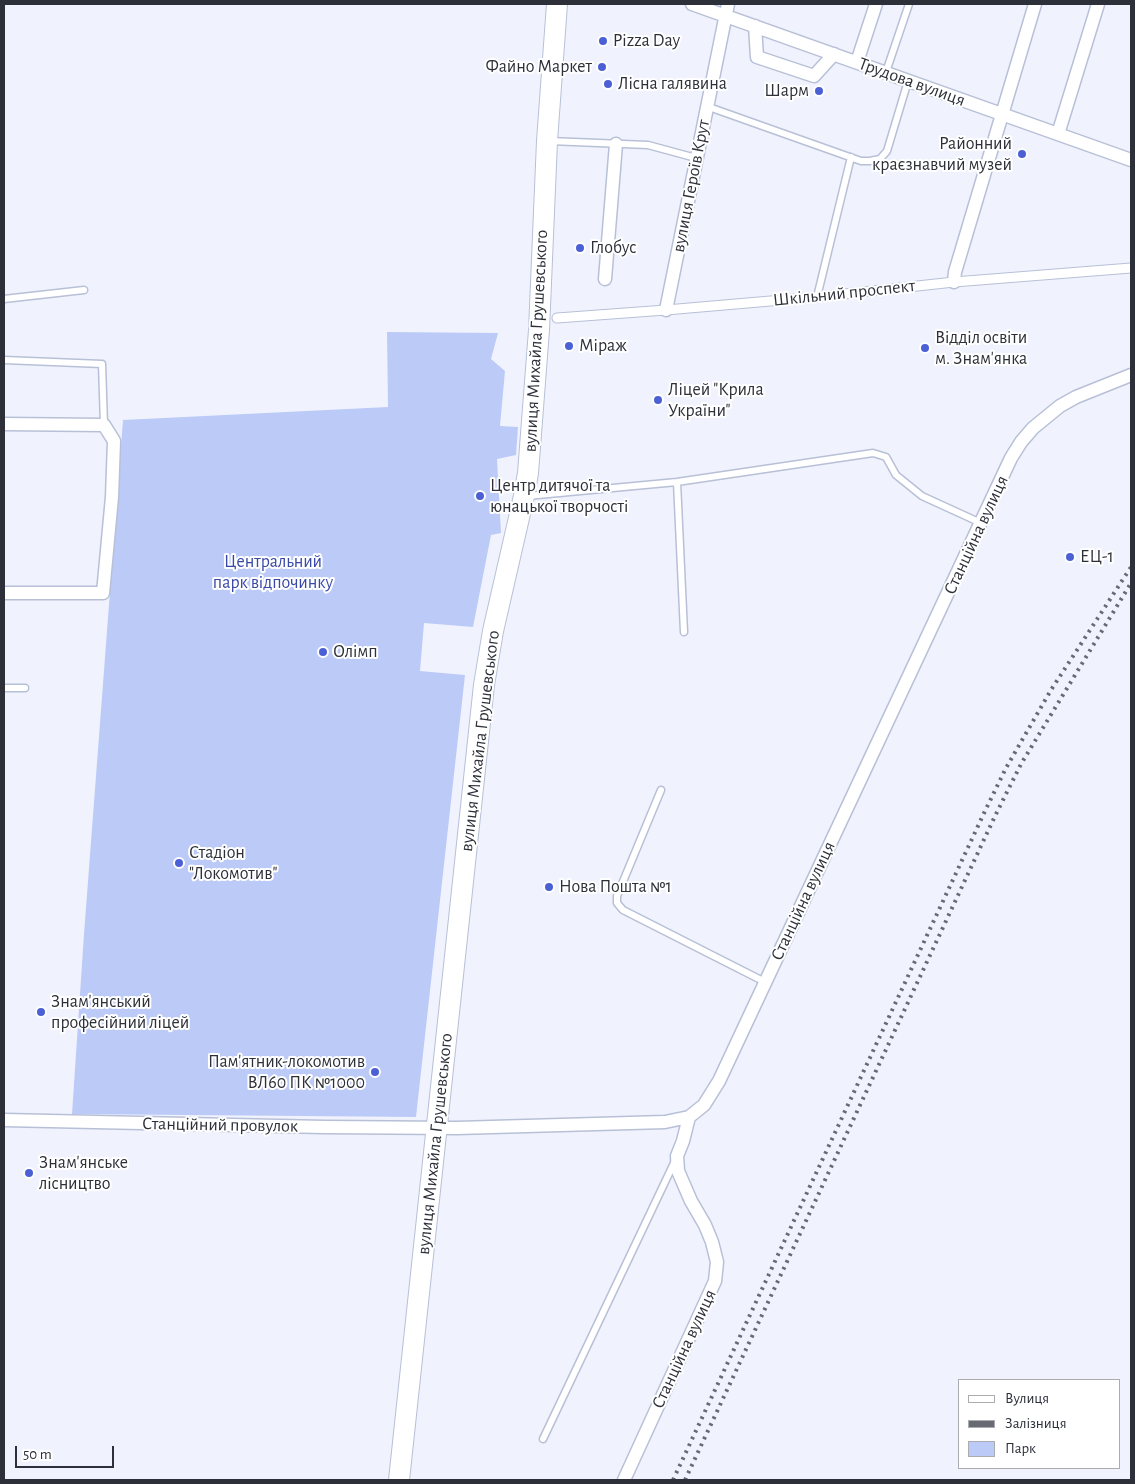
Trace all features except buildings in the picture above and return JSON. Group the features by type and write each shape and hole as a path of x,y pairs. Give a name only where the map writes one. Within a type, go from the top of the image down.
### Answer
{"main road":[{"name":"вулиця Михайла Грушевського","path":"400,1480 436,1128 487,666 493,631 524,496 531,446 547,141 557,4"}],"street":[{"name":"Трудова вулиця","path":"692,4 727,10 756,26 1131,160"},
{"path":"857,62 876,4"},
{"path":"954,282 955,272 1035,4"},
{"path":"1058,134 1098,4"},
{"name":"вулиця Героїв Крут","path":"666,310 727,10"},
{"path":"756,26 757,57 814,76 834,54"},
{"path":"605,280 616,144"},
{"name":"Шкільний проспект","path":"557,318 817,297 954,282 1131,268"},
{"name":"Станційна вулиця","path":"624,1480 715,1281 717,1262 712,1242 678,1172 677,1156 689,1117 704,1105 719,1081 1011,458 1033,428 1060,406 1076,397 1131,375"},
{"path":"4,424 104,425 114,440 112,497 103,593 4,593"},
{"name":"Станційний провулок","path":"4,1120 436,1128 665,1122 689,1117"}],"lane":[{"path":"886,72 909,4"},
{"path":"706,106 861,161 870,161 880,159 887,151 908,81"},
{"path":"547,141 648,145 696,158"},
{"path":"817,297 851,157"},
{"path":"4,298 84,290"},
{"path":"4,360 102,364 104,425"},
{"path":"524,496 677,482 873,453 886,457 896,475 922,496 981,523"},
{"path":"677,482 684,632"},
{"path":"4,688 25,688"},
{"path":"661,790 617,896 617,903 623,910 765,982"},
{"path":"543,1439 677,1156"}],"green space":[{"name":"Центральний парк відпочинку","path":"387,332 498,333 491,359 505,371 500,426 518,427 516,455 497,459 501,533 491,535 473,627 424,623 420,671 465,675 416,1117 72,1114 123,420 388,407"}],"railway":[{"path":"673,1480 1006,768 1051,690 1131,567"},
{"path":"685,1480 995,816 1021,764 1131,583"}],"place":[{"name":"Pizza Day","path":"603,41"},
{"name":"Файно Маркет","path":"602,67"},
{"name":"Лісна галявина","path":"608,84"},
{"name":"Шарм","path":"819,91"},
{"name":"Районний краєзнавчий музей","path":"1022,154"},
{"name":"Глобус","path":"580,248"},
{"name":"Міраж","path":"569,346"},
{"name":"Відділ освіти м. Знам'янка","path":"925,348"},
{"name":"Ліцей \"Крила України\"","path":"658,400"},
{"name":"Центр дитячої та юнацької творчості","path":"480,496"},
{"name":"ЕЦ-1","path":"1070,557"},
{"name":"Олімп","path":"323,652"},
{"name":"Стадіон \"Локомотив\"","path":"179,863"},
{"name":"Нова Пошта №1","path":"549,887"},
{"name":"Знам'янський професійний ліцей","path":"41,1012"},
{"name":"Пам'ятник-локомотив ВЛ60 ПК №1000","path":"375,1072"},
{"name":"Знам'янське лісництво","path":"29,1173"}]}
